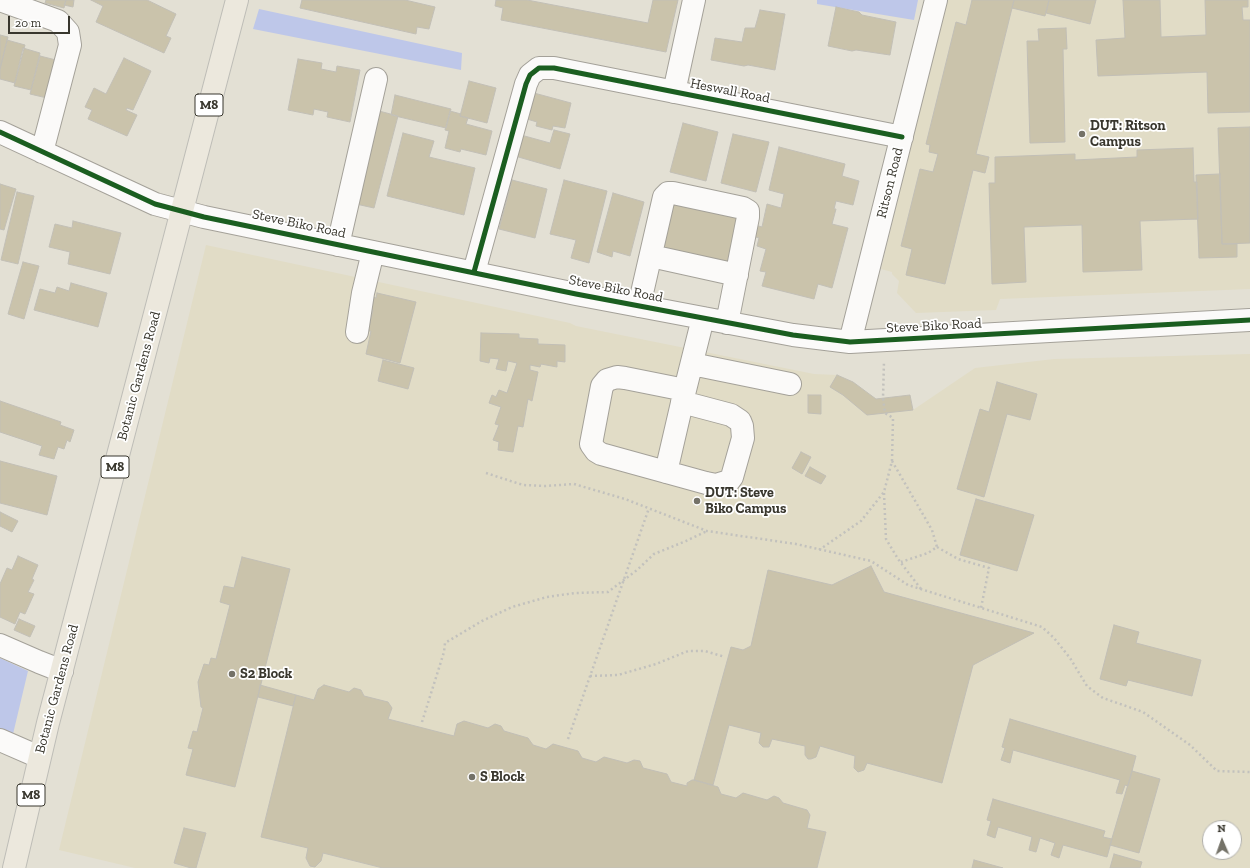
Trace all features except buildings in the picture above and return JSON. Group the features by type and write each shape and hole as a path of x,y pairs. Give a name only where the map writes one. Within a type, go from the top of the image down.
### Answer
{"main road":[{"name":"Botanic Gardens Road","path":"14,868 39,757 237,0"}],"street":[{"path":"0,0 58,21 68,32 70,45 42,152"},
{"path":"674,92 694,0"},
{"name":"Ritson Road","path":"850,342 936,0"},
{"name":"Heswall Road","path":"474,272 526,84 530,75 539,68 554,68 902,137"},
{"path":"338,244 376,79"},
{"name":"Steve Biko Road","path":"0,132 155,204 204,217 639,306 793,335 850,342 1250,320"},
{"path":"639,306 664,197 668,193 747,210 748,217 727,323"},
{"path":"357,332 363,293 373,252"},
{"path":"650,256 737,275"},
{"path":"666,472 704,318"},
{"path":"692,364 790,384"},
{"path":"617,377 684,396 715,411 737,418 740,421 743,438 732,477 729,481 722,484 706,484 601,454 593,448 590,441 602,386 607,380 617,377"},
{"path":"0,645 62,671"},
{"path":"0,740 39,757"}],"path":[{"path":"884,340 883,398 885,413 893,418 892,461 884,492 886,539 921,589"},
{"path":"892,461 932,530 937,547 958,559 989,568 981,608"},
{"path":"486,473 523,485 545,486 574,484 625,499 707,531 796,544 870,562 908,585 1042,627 1054,638 1070,658 1087,686 1103,698 1143,712 1190,745 1217,770 1250,772"},
{"path":"819,550 861,521 884,492"},
{"path":"568,739 648,508"},
{"path":"422,722 444,652 445,643 482,621 512,607 547,597 575,593 608,592 622,582 654,554 707,531"},
{"path":"901,562 928,553 937,547"},
{"path":"590,676 618,675 656,664 688,651 706,651 725,657"}],"shaded area":[{"path":"817,0 918,0 914,20 817,4"},
{"name":"DUT: Ritson Campus","path":"947,0 1250,0 1250,289 1000,299 996,310 916,313 897,293 899,281 892,274 892,272 881,269"},
{"path":"259,9 462,53 461,70 253,29"},
{"name":"DUT: Steve Biko Campus","path":"206,245 570,323 576,326 814,374 837,375 853,382 876,399 910,395 913,410 975,368 1054,359 1250,354 1250,868 135,868 59,850"},
{"path":"0,658 28,671 13,734 0,732"}],"cycle path":[{"path":"474,272 526,84 530,75 539,68 554,68 902,137"},
{"path":"0,132 155,204 204,217 576,294 793,335 850,342 1250,320"}],"place":[{"name":"DUT: Ritson Campus","path":"1082,134"},
{"name":"DUT: Steve Biko Campus","path":"697,501"},
{"name":"S2 Block","path":"232,674"},
{"name":"S Block","path":"472,777"}]}
